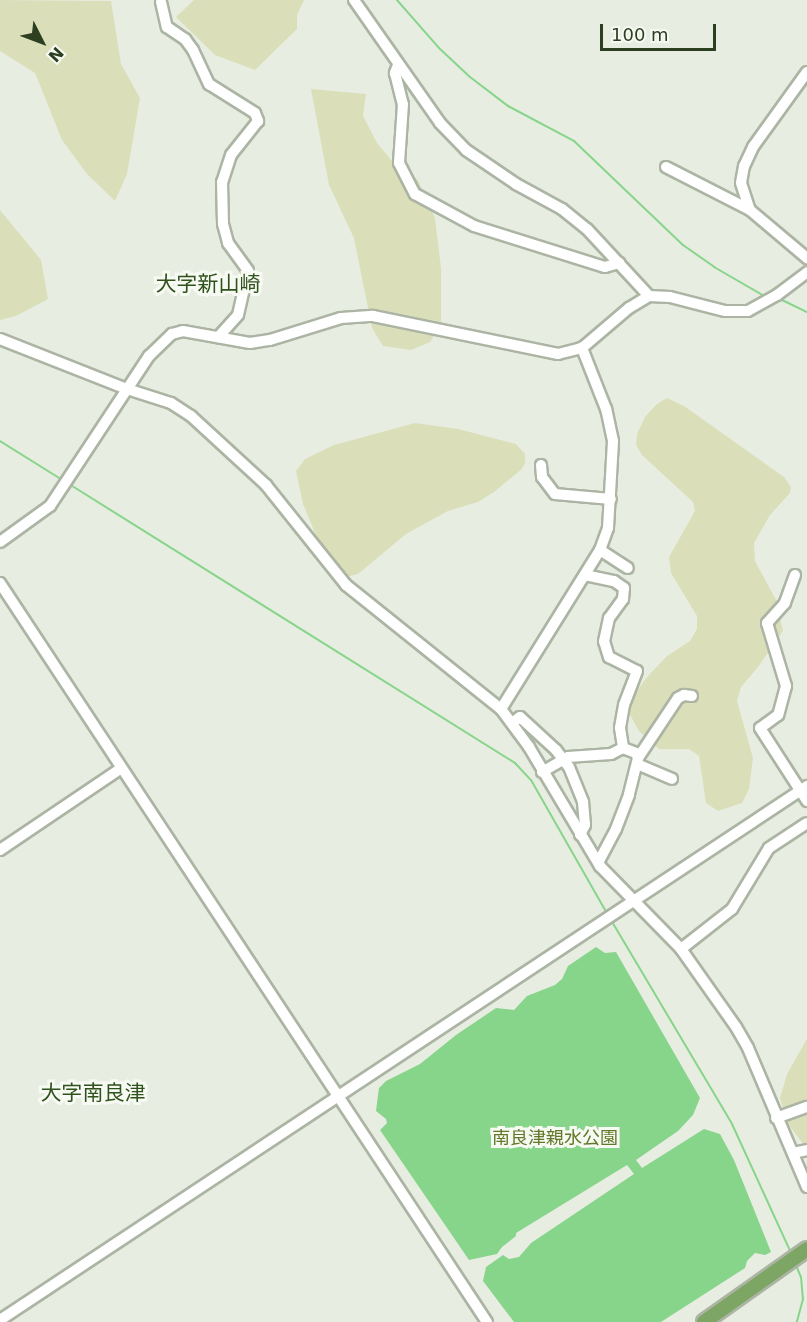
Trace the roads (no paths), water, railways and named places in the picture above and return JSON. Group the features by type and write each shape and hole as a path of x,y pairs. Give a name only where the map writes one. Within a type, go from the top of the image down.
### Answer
{"main road":[{"path":"704,1322 805,1251"}],"street":[{"path":"354,0 440,123 466,150 516,184 562,209 587,229 649,296"},
{"path":"161,2 167,27 185,39 193,50 209,84 255,113 258,121 231,155 222,182 223,224 228,243 248,271 238,315 218,337"},
{"path":"398,65 395,73 396,84 403,104 399,163 415,194 474,226 605,267 619,263"},
{"path":"750,210 741,183 744,166 753,147 807,72"},
{"path":"666,168 750,210 807,258"},
{"path":"0,542 50,506 149,356 172,334 183,332 250,343 270,340 341,318 373,316 549,352 570,352 582,348 629,308 649,296 670,297 725,311 748,311 777,295 807,272"},
{"path":"0,339 127,389 171,403 191,416 266,485 346,585 501,710 512,723 579,835 598,862 681,949 748,1047 807,1187"},
{"path":"501,710 600,550 608,528 613,441 610,424 582,348"},
{"path":"541,465 542,477 555,494 610,499"},
{"path":"600,550 628,568"},
{"path":"585,575 621,584 626,593 609,618 604,632 605,652 609,657 637,671 622,714 620,728 623,748"},
{"path":"795,575 785,603 767,623 786,686 778,715 760,728 803,788 807,801"},
{"path":"0,583 120,769 487,1322"},
{"path":"598,862 616,829 629,795 638,761 678,698 684,695 692,696"},
{"path":"512,723 520,717 564,759 577,782 583,802 585,825 579,835"},
{"path":"542,771 564,759 579,755 611,754 623,748 636,753 638,761 672,779"},
{"path":"0,850 120,769"},
{"path":"0,1320 803,788"},
{"path":"681,949 732,909 769,848 807,823"},
{"path":"776,1118 807,1107"},
{"path":"793,1153 807,1150"}],"waterway":[{"path":"397,0 439,48 470,77 508,106 574,141 683,245 714,267 766,297"},
{"path":"780,299 807,312"},
{"path":"0,441 64,481"},
{"path":"69,484 515,763 531,780 608,915"},
{"path":"611,920 732,1124 792,1255"},
{"path":"795,1263 801,1277 803,1299 797,1322"}],"district":[{"name":"大字新山崎","path":"208,284"},
{"name":"大字南良津","path":"93,1093"}],"park label":[{"name":"南良津親水公園","path":"555,1138"}]}
